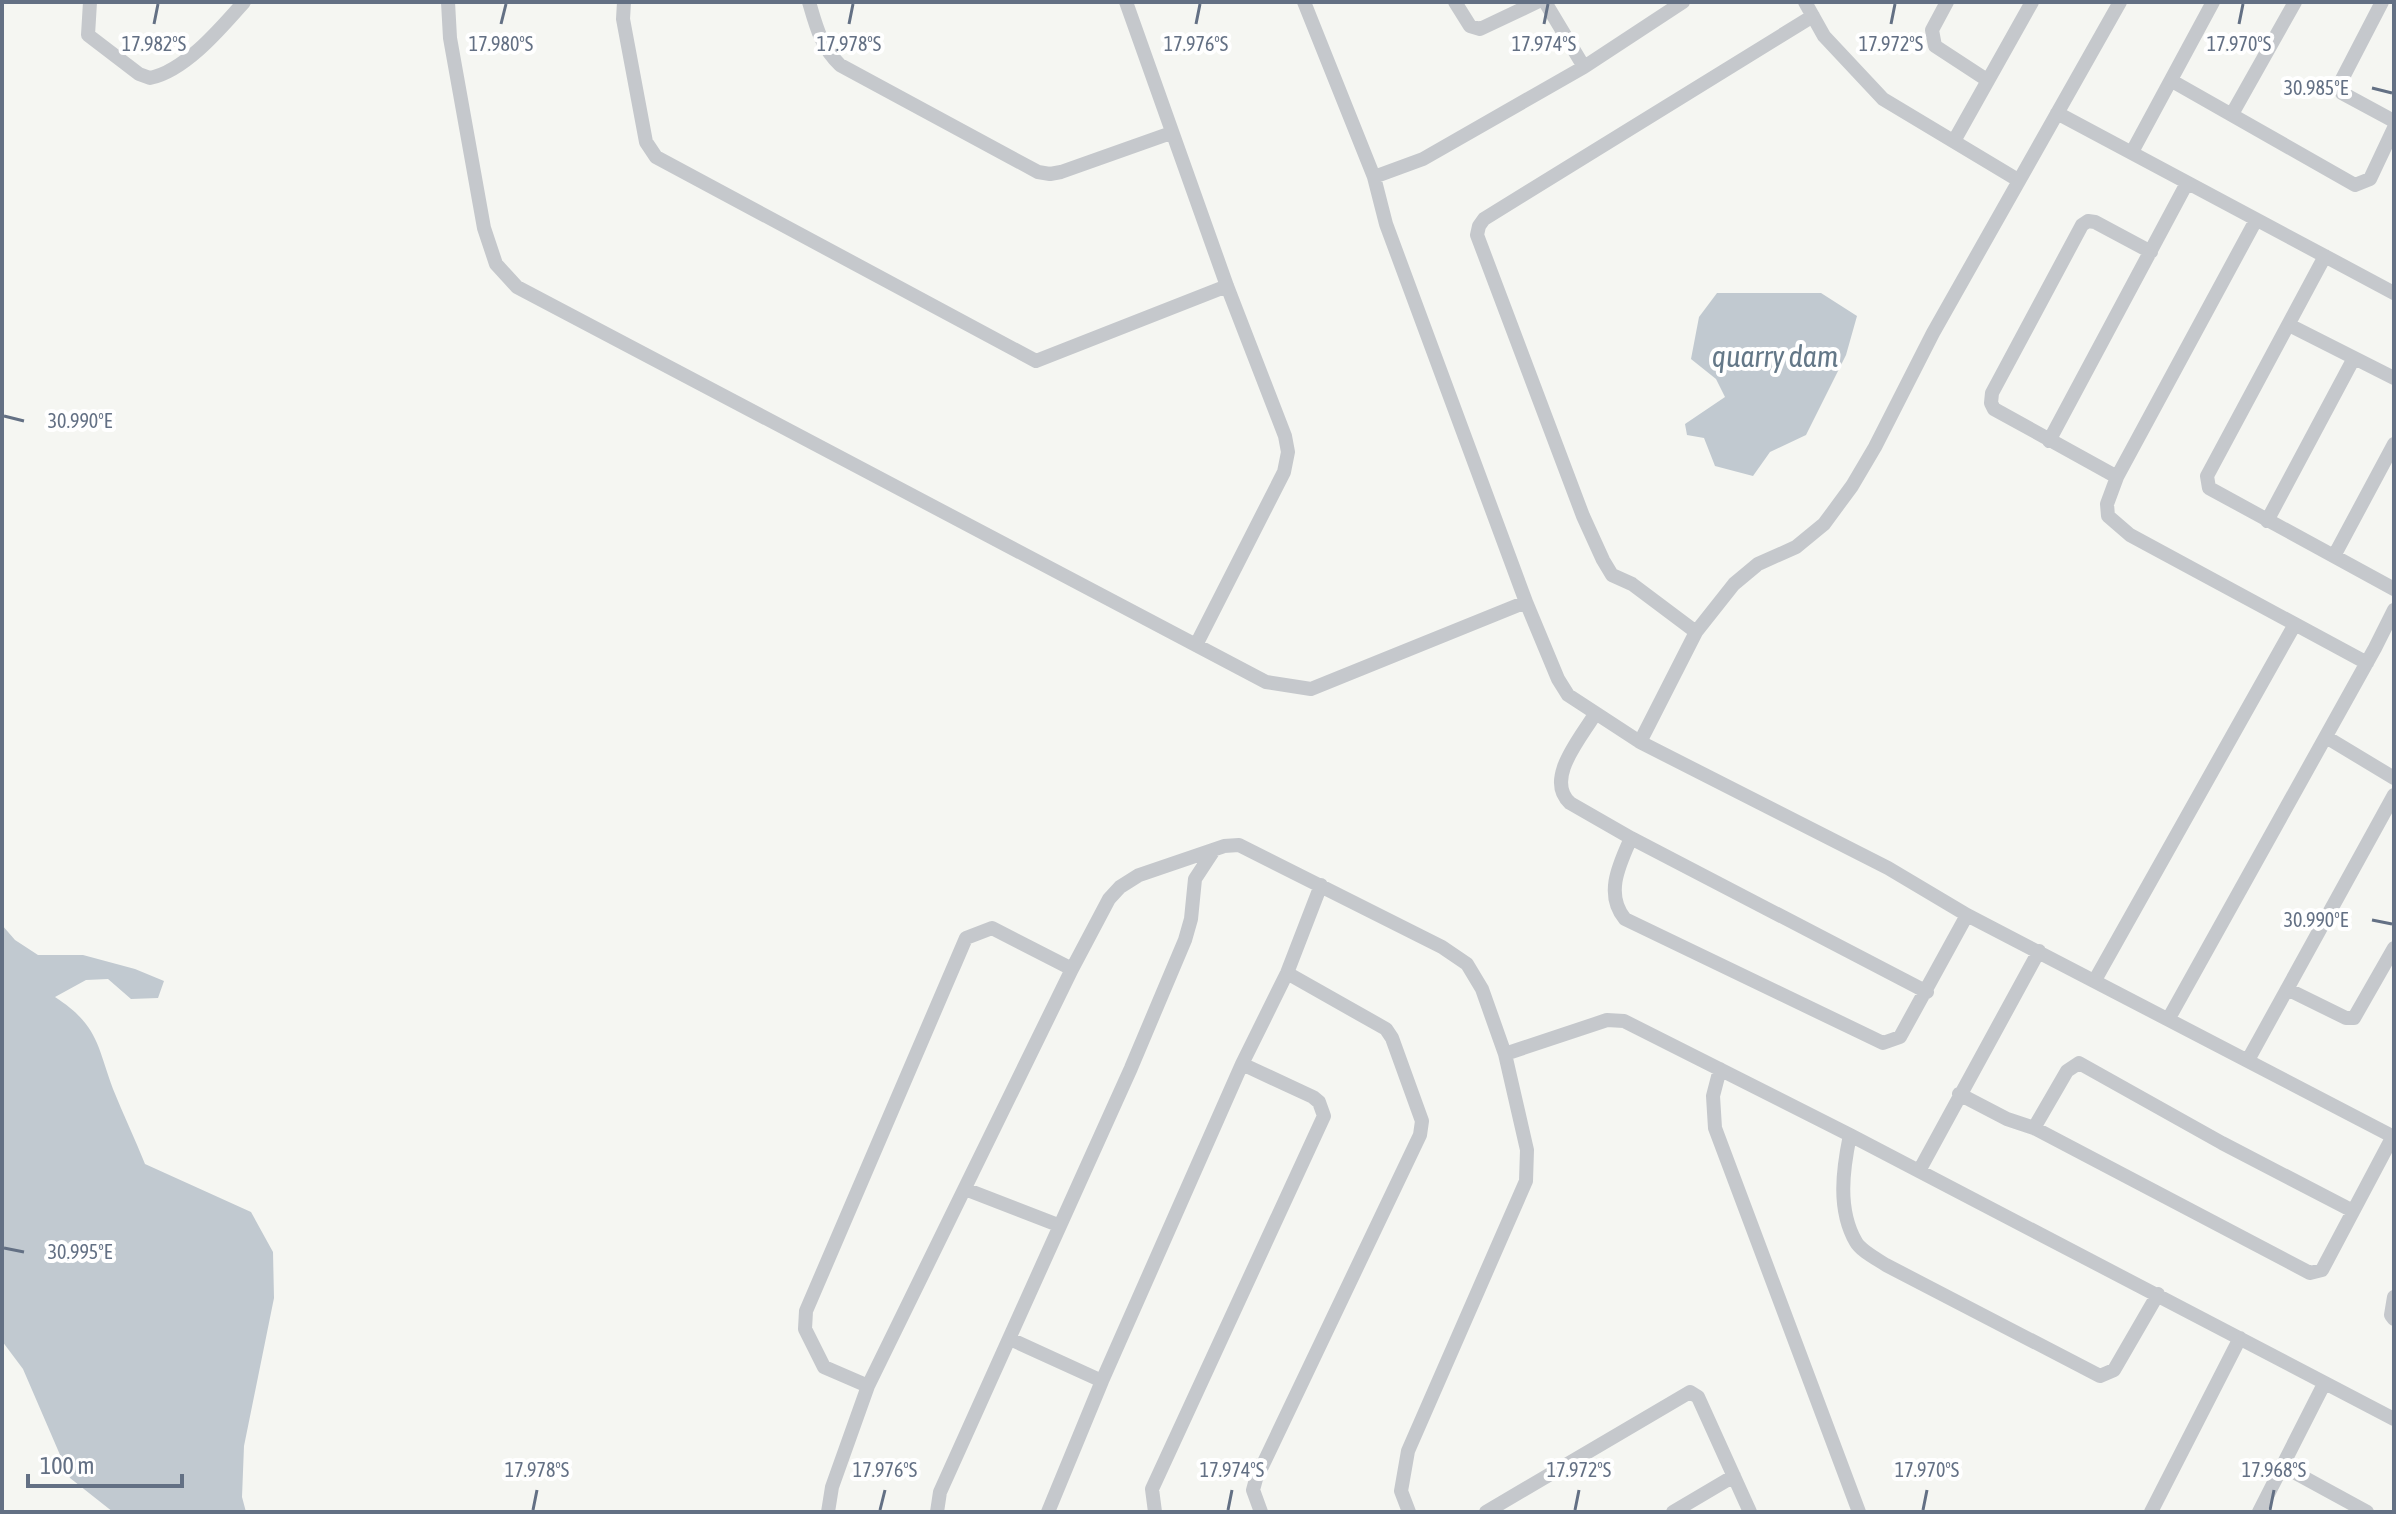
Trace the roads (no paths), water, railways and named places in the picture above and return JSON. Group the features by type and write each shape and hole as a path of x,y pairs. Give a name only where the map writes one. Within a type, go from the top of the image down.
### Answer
{"street":[{"path":"90,2 88,35 139,74 150,78 175,68 217,33 244,2"},
{"path":"448,2 450,38 484,228 496,264 517,287 1266,682 1311,689 1526,602"},
{"path":"624,2 623,19 646,142 656,157 1036,361 1227,286"},
{"path":"809,2 827,54 840,65 1038,172 1061,172 1171,133"},
{"path":"1126,2 1227,286 1285,436 1288,452 1284,472 1196,645"},
{"path":"1304,2 1374,177 1386,224 1526,602 1558,679 1568,695 1640,742 1888,868 1967,915 2393,1136 2351,1210 2322,1270 2310,1273 2034,1128 2007,1119 1959,1094"},
{"path":"1455,2 1470,26 1480,29 1537,2"},
{"path":"1545,2 1584,67"},
{"path":"1374,177 1423,159 1584,67 1683,2"},
{"path":"1805,2 1824,36 1883,99 2018,180"},
{"path":"1947,2 1932,30 1935,46 1987,80"},
{"path":"1954,141 2032,2"},
{"path":"1640,742 1696,632 1734,584 1758,564 1796,547 1824,524 1852,486 1933,333 2120,2"},
{"path":"2132,152 2213,2"},
{"path":"2232,114 2295,2"},
{"path":"2382,2 2339,85 2342,93 2394,121"},
{"path":"1696,632 1632,584 1612,575 1603,560 1583,516 1477,235 1484,219 1813,16"},
{"path":"2172,81 2355,185 2370,179 2394,128"},
{"path":"2057,113 2393,292"},
{"path":"2049,441 2187,183"},
{"path":"2256,220 2117,477 2107,504 2108,516 2130,535 2367,663"},
{"path":"2117,477 1994,409 1992,393 2082,225 2088,221 2095,222 2151,252"},
{"path":"2325,256 2207,476 2209,488 2394,589"},
{"path":"2289,325 2394,378"},
{"path":"2267,521 2354,358"},
{"path":"2334,556 2394,444"},
{"path":"2169,1018 2394,610"},
{"path":"2095,980 2295,624"},
{"path":"1595,714 1561,774 1563,796 1570,803 1927,992"},
{"path":"2326,737 2394,778"},
{"path":"2248,1060 2394,795"},
{"path":"1631,838 1616,874 1616,905 1625,919 1873,1041 1883,1043 1900,1037 1967,915"},
{"path":"828,1512 832,1487 868,1386 1109,899 1120,887 1139,875 1231,844 1239,845 1321,885 1442,947 1467,964 1482,989 1505,1054 1527,1150 1526,1181 1408,1451 1401,1491 1409,1512"},
{"path":"937,1512 940,1492 1131,1068 1185,940 1191,919 1195,879 1214,850"},
{"path":"1048,1512 1102,1381 1242,1064 1287,973 1321,885"},
{"path":"868,1386 824,1367 805,1329 806,1311 966,938 992,928 1072,969"},
{"path":"2287,989 2346,1018 2354,1018 2394,948"},
{"path":"1919,1171 2039,951"},
{"path":"1261,1512 1253,1490 1256,1479 1420,1135 1422,1121 1386,1029 1287,973"},
{"path":"1505,1054 1616,1019 1850,1135 2394,1419"},
{"path":"2034,1128 2067,1071 2079,1063 2351,1210"},
{"path":"1155,1512 1152,1489 1324,1116 1319,1102 1313,1097 1242,1064"},
{"path":"1720,1069 1713,1096 1715,1128 1859,1512"},
{"path":"1850,1135 1842,1173 1845,1212 1857,1244 1899,1272 2100,1376 2114,1370 2158,1294"},
{"path":"965,1189 1058,1225"},
{"path":"2394,1297 2391,1315 2394,1319"},
{"path":"2151,1512 2240,1338"},
{"path":"1010,1339 1102,1381"},
{"path":"2259,1512 2324,1384"},
{"path":"1486,1512 1690,1392 1698,1397 1750,1512"},
{"path":"2281,1465 2367,1512"},
{"path":"1673,1512 1734,1476"}],"water":[{"name":"quarry dam","path":"1717,293 1821,293 1857,316 1846,355 1806,435 1770,452 1753,476 1715,466 1704,438 1687,435 1685,424 1725,397 1716,379 1691,359 1699,317"},
{"path":"2,925 15,940 38,955 83,955 135,969 164,981 158,998 131,999 108,979 86,980 55,997 80,1017 94,1037 145,1164 251,1212 273,1252 274,1298 244,1446 242,1497 246,1512 113,1512 70,1478 23,1369 2,1341"}]}
